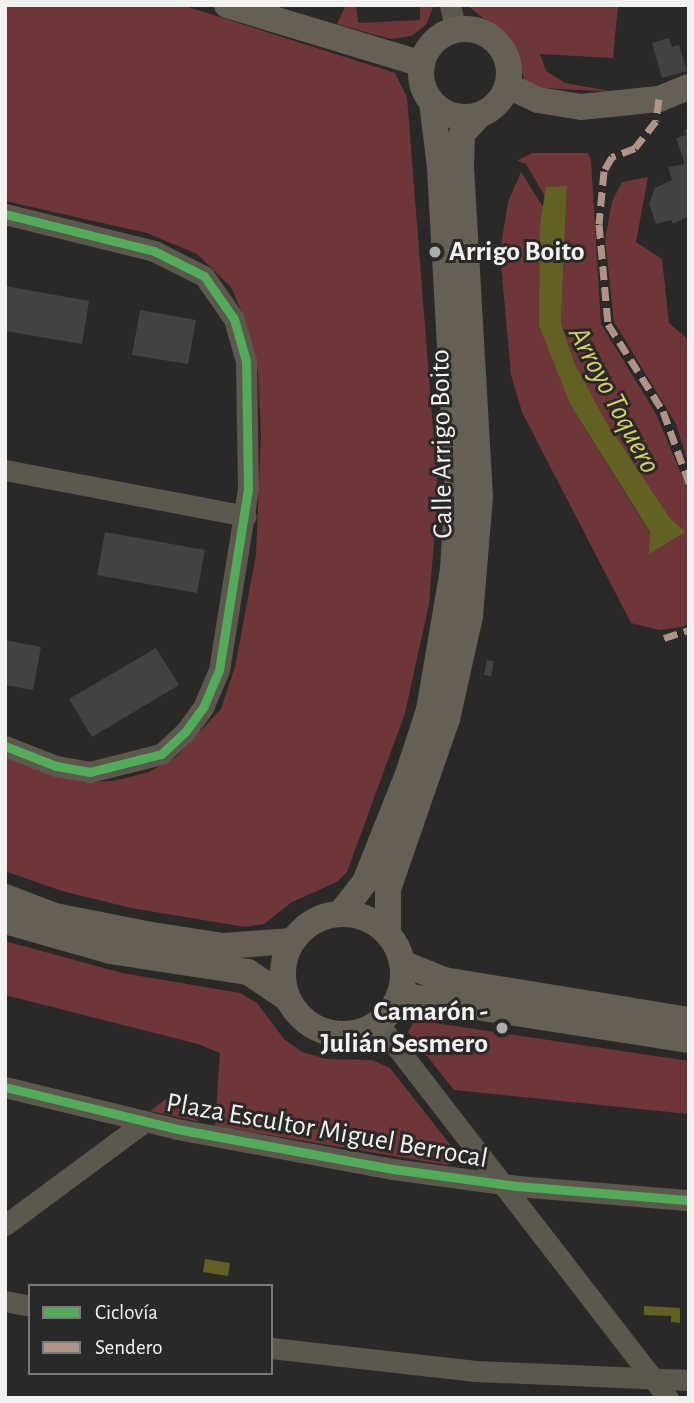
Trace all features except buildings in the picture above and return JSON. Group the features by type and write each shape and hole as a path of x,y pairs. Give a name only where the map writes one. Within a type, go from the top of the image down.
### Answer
{"main road":[{"path":"227,5 422,64"},
{"path":"453,18 486,34 498,43 506,56 508,86 497,104 480,115 461,117 432,103 425,91 422,64 428,49 453,18"},
{"path":"508,86 538,100 581,107 659,99 689,87"},
{"name":"Calle Arrigo Boito","path":"340,914 365,882 408,774 429,710 453,569 458,491 440,167 432,103"},
{"name":"Calle Arrigo Boito","path":"388,934 388,889 447,719 470,616 480,497 461,164 462,134 480,115"},
{"path":"5,897 55,916 223,946 292,942 321,918 340,914 366,918 388,934 402,962 399,995 377,1023 358,1032 327,1031 300,1016 288,999 283,980 292,942"},
{"path":"5,921 110,951 248,972 288,999"},
{"path":"402,962 443,981 689,1020"},
{"path":"399,995 689,1040"}],"street":[{"path":"5,214 154,251 204,276 234,319 246,361 246,516 219,670 204,706 186,731 161,754 90,772 56,766 5,746"},
{"path":"5,470 246,516"},
{"name":"Plaza Escultor Miguel Berrocal","path":"377,1023 503,1184"},
{"name":"Plaza Escultor Miguel Berrocal","path":"5,1087 144,1122 300,1153 503,1184"},
{"path":"5,1225 144,1122"},
{"path":"503,1184 689,1200"},
{"path":"503,1184 667,1398"},
{"path":"5,1301 28,1306"},
{"path":"273,1348 476,1371 689,1380"}],"shaded area":[{"path":"5,5 182,5 395,73 407,97 438,492 429,604 405,713 347,872 337,882 292,902 264,924 245,927 131,908 62,891 5,871 5,757 84,782 114,781 149,772 176,757 221,709 235,667 256,555 261,435 258,372 246,322 231,287 197,254 147,233 5,201"},
{"path":"346,5 356,5 358,23 420,20 420,5 434,5 426,25 411,36 390,39 337,24"},
{"path":"467,5 618,5 613,58 540,54 546,71 565,83 615,92 544,88 525,81 512,42"},
{"path":"532,153 588,153 591,161 601,324 655,412 689,492 689,624 681,627 659,630 631,623 522,412 511,375 500,252 508,202 521,172 543,207 540,224 570,404 650,533 684,532 670,518 605,420 574,362 561,323 567,187 546,198 526,164 517,161"},
{"path":"648,177 636,242 662,259 669,323 689,340 689,466 676,424 614,322 605,239 612,202 622,182"},
{"path":"567,186 561,323 574,362 605,420 670,518 685,532 649,554 650,532 570,404 539,325 540,224 546,187"},
{"path":"5,941 122,973 240,993 257,1003 284,1039 302,1052 327,1059 372,1060 390,1068 456,1152 457,1161 447,1165 215,1126 220,1053 198,1044 5,995"},
{"path":"421,1021 689,1061 689,1114 454,1090 408,1032 413,1023"},
{"path":"166,1099 200,1122 150,1111"},
{"path":"205,1259 230,1263 228,1276 203,1272"},
{"path":"644,1306 680,1308 680,1323 671,1322 671,1316 644,1315"}],"marked path":[{"path":"659,99 656,121 635,148 612,157 604,171 599,224 608,324 663,411 689,483"},
{"path":"664,638 689,630"}],"cycle path":[{"path":"5,214 154,251 204,276 234,319 246,361 248,489 219,670 204,706 186,731 161,754 90,772 56,766 5,746"},
{"path":"5,1087 177,1129 393,1169 517,1186 689,1200"}],"place":[{"name":"Arrigo Boito","path":"435,252"},
{"name":"Camarón - Julián Sesmero","path":"502,1028"}],"water label":[{"name":"Arroyo Toquero","path":"614,400"}]}
